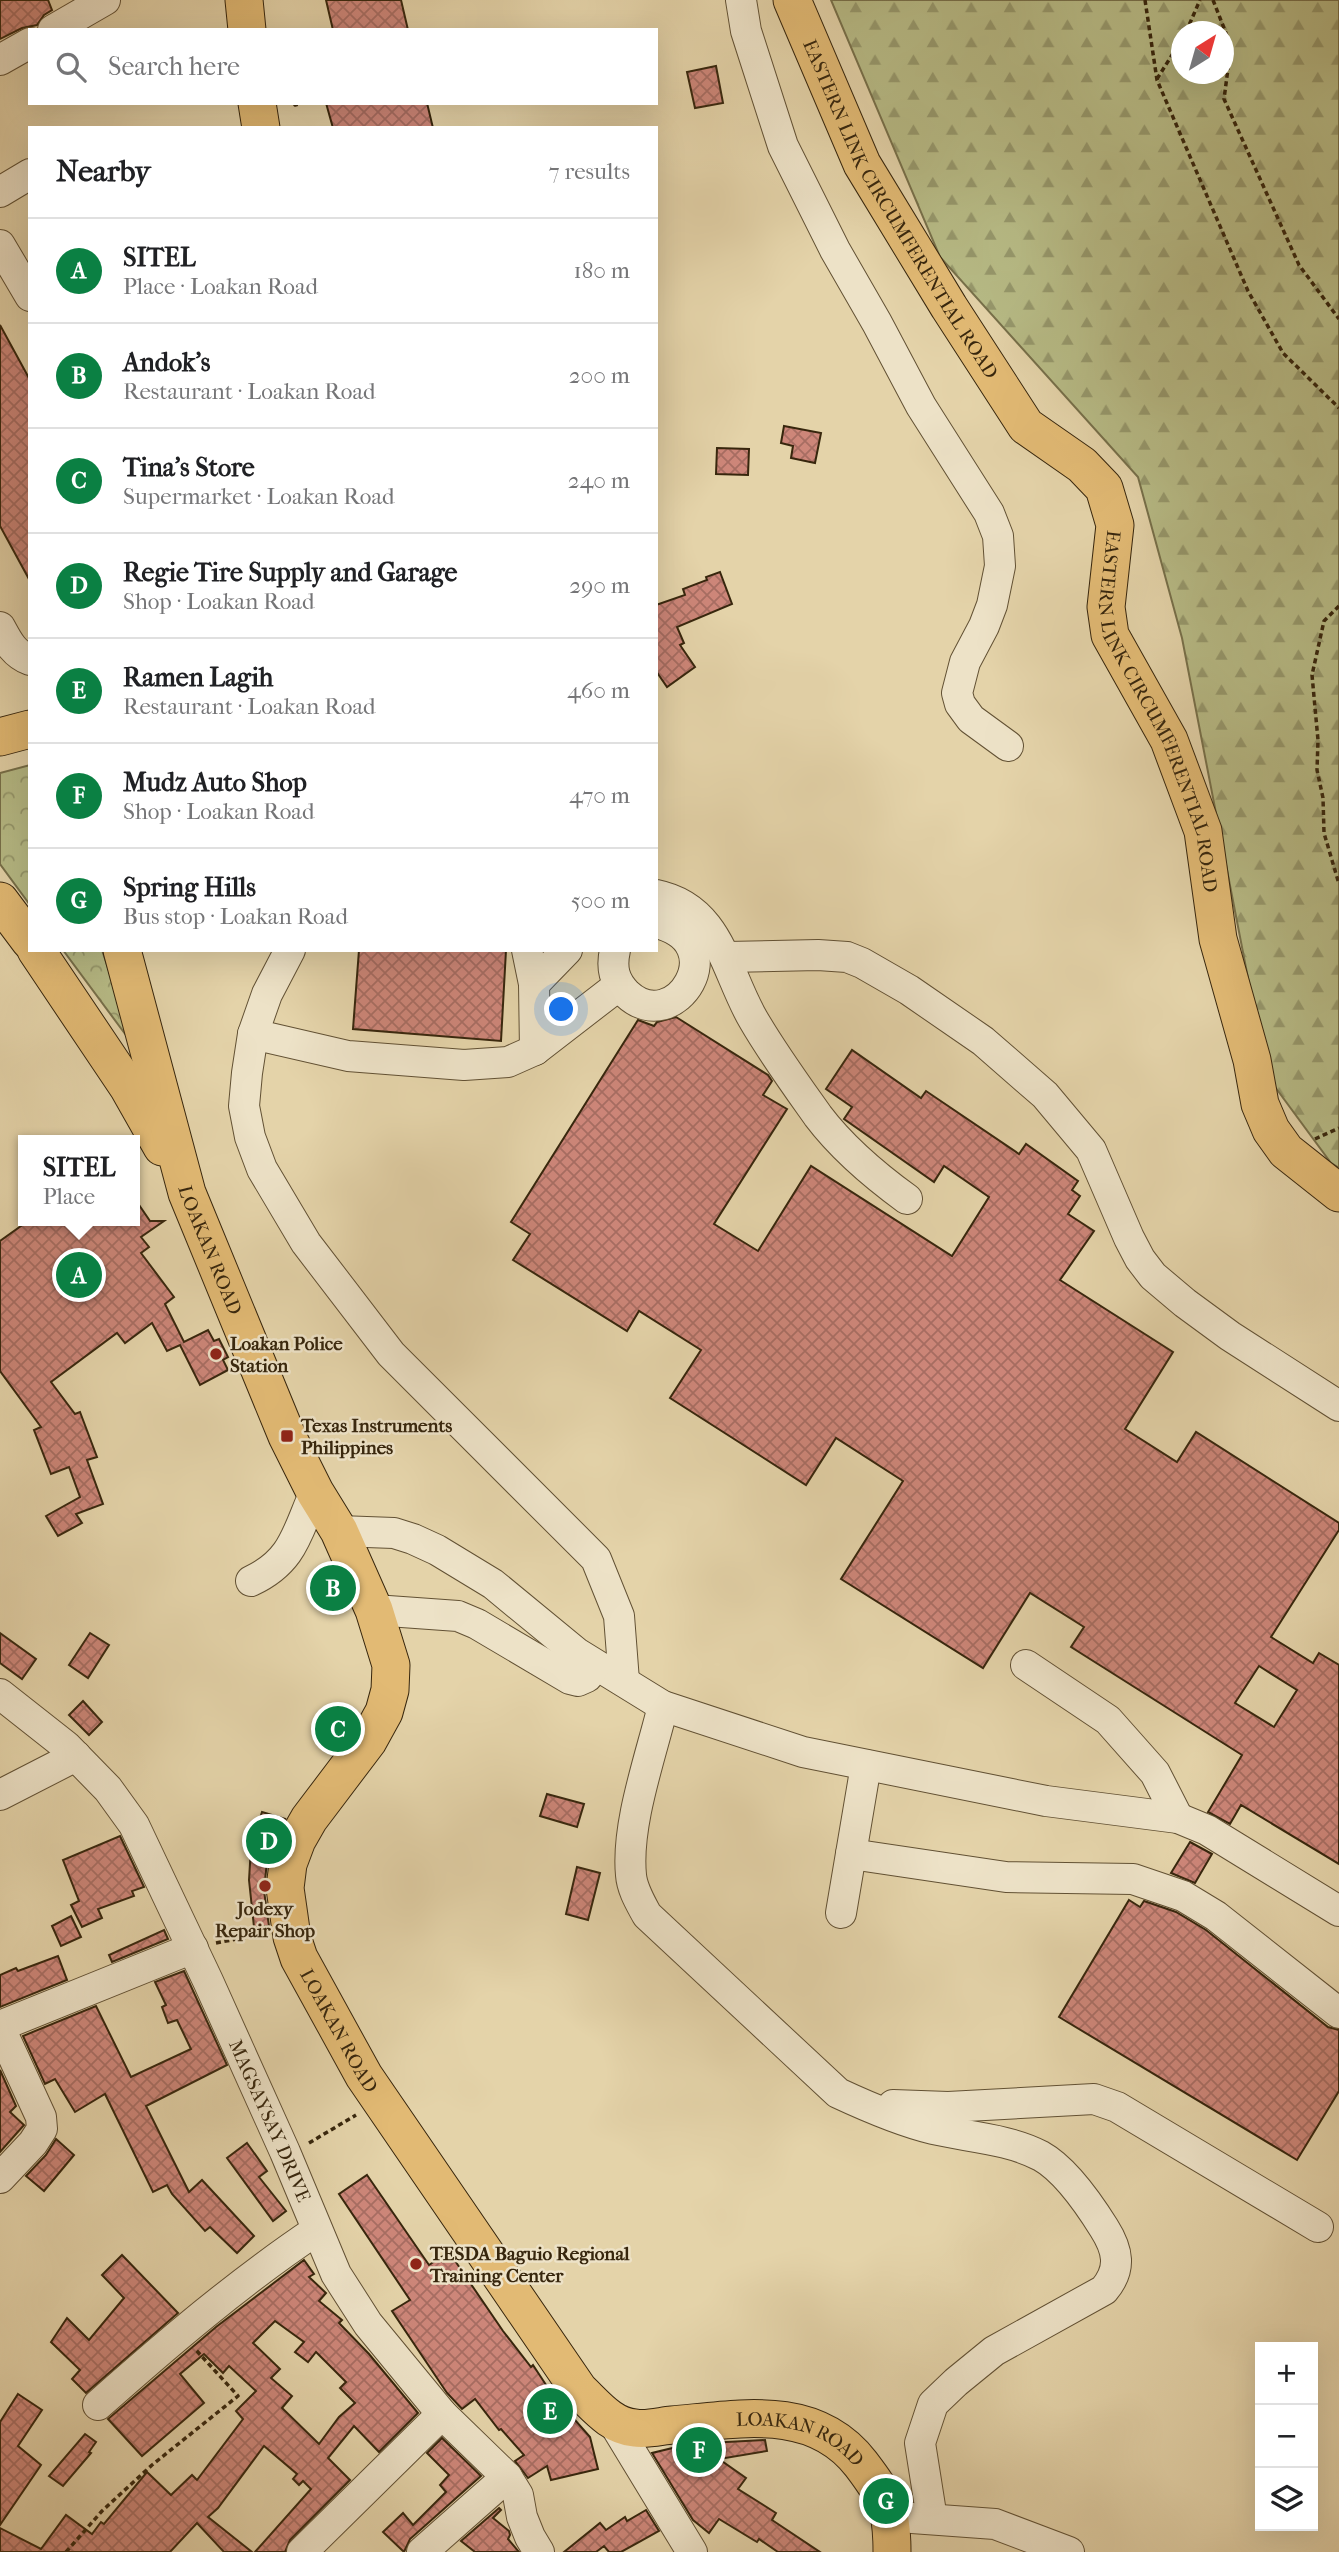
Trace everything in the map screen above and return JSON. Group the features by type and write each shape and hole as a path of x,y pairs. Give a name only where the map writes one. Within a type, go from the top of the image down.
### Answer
{"main road":[{"path":"244,0 247,28"},
{"name":"EASTERN LINK CIRCUMFERENTIAL ROAD","path":"792,0 862,164 949,307 1026,426 1082,465 1104,488 1115,525 1106,607 1110,635 1169,740 1203,831 1217,939 1252,1060 1260,1104 1271,1130 1286,1151 1339,1193"},
{"path":"257,105 261,126"},
{"path":"0,737 28,730"},
{"path":"0,901 28,938"},
{"path":"37,952 128,1087 187,1193"},
{"name":"LOAKAN ROAD","path":"123,952 187,1193 287,1436 315,1492 339,1531 374,1610 391,1665 390,1690 384,1712 368,1741 309,1819 288,1864 285,1888 289,1928 299,1958 364,2076 579,2390 613,2422 636,2429 775,2418 812,2425 856,2457 878,2486 886,2501 891,2535"}],"street":[{"path":"56,28 105,0"},
{"path":"741,0 750,45 783,146 835,250 933,427 989,513 998,536 1000,566 992,604 965,662 957,693 960,704 971,719 1007,746"},
{"path":"0,60 28,44"},
{"path":"0,192 28,175"},
{"path":"0,245 28,293"},
{"path":"0,627 10,646 28,659"},
{"path":"658,896 682,903 697,915 716,937 753,1019 817,1115 836,1139 875,1176 907,1199"},
{"path":"615,952 612,965 618,986 634,1001 655,1006 676,1000 691,984 696,963 690,942 674,927 658,923"},
{"path":"289,952 267,994 253,1034 244,1106 250,1138 262,1169 306,1243 391,1354 596,1559 619,1616 624,1681"},
{"path":"527,952 534,984 535,1050"},
{"path":"534,984 565,952"},
{"path":"727,957 847,957 909,990 983,1041 1045,1095 1091,1150 1129,1238 1153,1276 1185,1304 1230,1336 1339,1406"},
{"path":"253,1034 348,1056 464,1066 508,1062 535,1050 618,986"},
{"path":"251,1581 282,1562 315,1492"},
{"path":"339,1531 394,1534 413,1539 461,1564 493,1584 595,1665 663,1706 803,1752 1046,1801 1178,1818 1207,1830 1339,1911"},
{"path":"458,1616 466,1597 461,1564"},
{"path":"374,1610 458,1616 477,1624 570,1679 582,1681 595,1665"},
{"path":"1026,1665 1108,1720 1155,1773 1178,1818"},
{"name":"MAGSAYSAY DRIVE","path":"0,1693 76,1756 134,1825 285,2152 336,2274 368,2324 442,2414 507,2477 518,2495 522,2517 539,2552"},
{"path":"663,1706 634,1822 631,1876 636,1895 647,1915 838,2093 931,2129 990,2140 1042,2157 1068,2179 1090,2205 1114,2243 1118,2261 1115,2274 1104,2290 994,2351 933,2404 920,2443 932,2519"},
{"path":"0,1795 76,1756"},
{"path":"841,1913 866,1765"},
{"path":"851,1854 1006,1877 1133,1879 1183,1896 1216,1916 1339,2013"},
{"path":"0,2178 33,2143 42,2129 41,2117 0,2027 193,1948"},
{"path":"838,2093 895,2106 948,2107 1094,2099 1117,2107 1318,2227"},
{"path":"98,2405 261,2267 317,2230"},
{"path":"302,2552 442,2414"},
{"path":"613,2422 692,2552"},
{"path":"422,2552 507,2477"},
{"path":"891,2535 932,2519 995,2524 1069,2552"}],"path":[{"path":"1145,0 1157,80 1248,291 1283,353 1339,408"},
{"path":"1191,21 1200,0"},
{"path":"1213,0 1231,46 1224,99 1299,265 1339,319"},
{"path":"1157,80 1171,56"},
{"path":"1339,606 1324,621 1312,675 1318,740 1317,770 1324,833 1339,884"},
{"path":"193,1948 289,1928"},
{"path":"307,2143 362,2111"},
{"path":"66,2552 102,2511 152,2465 238,2396 181,2333"}],"green space":[{"path":"831,0 1339,0 1339,1168 1331,1163 1267,1076 1182,638 1138,477 940,257"},
{"path":"28,766 28,902 0,864 0,773"},
{"path":"64,952 103,952 134,1046"}],"building":[{"path":"0,0 48,0 52,10 44,15 37,25 22,28 0,39"},
{"path":"326,0 401,0 408,28 333,28"},
{"path":"716,66 723,103 695,108 687,72"},
{"path":"327,105 427,105 433,126 332,126"},
{"path":"0,325 28,376 28,577 0,526"},
{"path":"784,426 821,433 815,463 791,458 793,446 781,443"},
{"path":"717,448 749,449 748,475 716,474"},
{"path":"720,572 732,604 677,627 684,643 680,645 695,667 667,687 658,674 658,604 685,595 683,589 707,580 706,577"},
{"path":"359,952 506,952 501,1041 353,1029"},
{"path":"676,1017 768,1075 772,1081 763,1095 787,1109 714,1224 758,1251 811,1166 952,1256 989,1197 944,1166 934,1182 844,1119 852,1107 826,1089 852,1050 921,1098 926,1091 1019,1154 1026,1144 1078,1181 1072,1190 1080,1196 1068,1214 1094,1231 1060,1280 1173,1352 1125,1429 1177,1462 1196,1432 1339,1523 1339,1530 1271,1637 1313,1663 1319,1653 1339,1665 1339,1864 1241,1805 1230,1824 1208,1812 1242,1755 1071,1647 1084,1627 1030,1593 983,1668 841,1579 903,1481 836,1438 806,1485 670,1398 701,1350 639,1311 627,1331 513,1260 530,1234 511,1222 638,1020 654,1026 657,1022","holes":["1259,1666 1297,1690 1274,1727 1235,1703"]},
{"path":"140,1206 150,1221 164,1221 141,1237 149,1247 141,1253 174,1297 165,1304 184,1342 208,1330 214,1341 219,1339 228,1357 223,1360 228,1370 200,1385 180,1345 167,1351 152,1323 125,1343 117,1333 51,1382 75,1414 80,1412 97,1457 87,1460 103,1504 76,1514 82,1523 58,1536 46,1516 80,1497 69,1467 51,1474 34,1430 41,1427 0,1371 0,1241 21,1226 140,1226"},
{"path":"0,1633 36,1659 22,1679 0,1663"},
{"path":"90,1633 109,1645 88,1678 69,1665"},
{"path":"83,1701 102,1722 89,1735 69,1715"},
{"path":"547,1794 584,1804 577,1827 540,1816"},
{"path":"262,1812 285,1819 267,1861 264,1891 269,1926 254,1927 249,1880 251,1847"},
{"path":"120,1836 144,1887 132,1891 134,1896 98,1909 102,1918 82,1927 71,1905 79,1901 63,1860"},
{"path":"1190,1842 1212,1854 1195,1883 1171,1873"},
{"path":"577,1867 600,1873 588,1920 566,1914"},
{"path":"1129,1900 1140,1907 1144,1901 1176,1912 1206,1930 1328,2027 1339,2030 1339,2091 1297,2160 1059,2017"},
{"path":"71,1916 81,1937 61,1946 52,1926"},
{"path":"164,1930 168,1939 112,1962 109,1955"},
{"path":"58,1956 67,1980 0,2007 0,1975"},
{"path":"184,1971 227,2065 146,2106 189,2192 202,2180 254,2236 237,2253 210,2227 205,2231 167,2185 153,2192 105,2094 75,2112 55,2079 45,2084 23,2036 96,2006 131,2077 191,2049 177,2020 168,2023 162,2007 166,2005 155,1982"},
{"path":"0,2070 16,2106 10,2112 24,2125 0,2152"},
{"path":"56,2139 74,2155 44,2191 26,2176 46,2155"},
{"path":"247,2143 267,2171 259,2177 286,2211 273,2221 227,2158"},
{"path":"367,2175 429,2265 449,2252 503,2331 590,2437 598,2469 551,2480 547,2466 528,2478 515,2461 524,2455 501,2429 499,2430 475,2399 462,2409 447,2393 392,2311 410,2300 339,2194"},
{"path":"122,2255 178,2313 86,2393 72,2379 80,2370 51,2342 67,2318 89,2340 124,2298 102,2275"},
{"path":"304,2260 314,2274 309,2277 326,2293 319,2301 342,2320 339,2323 418,2413 379,2452 354,2426 328,2458 350,2480 290,2540 285,2552 255,2552 311,2489 303,2481 299,2485 293,2479 297,2474 264,2446 218,2508 208,2517 252,2552 224,2552 197,2523 170,2552 0,2552 0,2528 41,2549 66,2515 92,2534 101,2522 104,2524 147,2472 171,2495 192,2475 197,2480 243,2419 236,2411 256,2391 229,2366 223,2373 204,2354 180,2374 204,2403 142,2456 108,2419 216,2327","holes":["275,2321 304,2342 295,2352 308,2362 316,2352 346,2382 340,2388 355,2403 339,2417 319,2444 282,2408 292,2396 271,2378 280,2369 253,2343"]},
{"path":"18,2394 42,2410 18,2446 41,2465 0,2525 0,2422"},
{"path":"85,2434 96,2442 89,2452 91,2453 63,2486 49,2476"},
{"path":"442,2438 481,2476 410,2539 404,2552 383,2532 403,2513 413,2525 446,2492 440,2485 449,2475 427,2453"},
{"path":"765,2440 767,2451 719,2459 746,2478 738,2489 776,2513 772,2520 820,2552 778,2552 719,2519 709,2533 693,2520 652,2453 689,2444"},
{"path":"499,2508 501,2510 493,2518 509,2531 508,2539 519,2552 475,2552 461,2541"},
{"path":"646,2510 659,2531 621,2552 609,2552 604,2546 596,2552 564,2552 600,2523 606,2530 625,2517 627,2521"}],"place":[{"name":"SITEL","path":"79,1275"},
{"name":"Loakan Police Station","path":"216,1354"},
{"name":"Texas Instruments Philippines","path":"287,1436"},
{"name":"Andok's","path":"333,1588"},
{"name":"Tina's Store","path":"338,1729"},
{"name":"Regie Tire Supply and Garage","path":"269,1841"},
{"name":"Jodexy Repair Shop","path":"265,1886"},
{"name":"TESDA Baguio Regional Training Center","path":"416,2264"},
{"name":"Ramen Lagih","path":"550,2411"},
{"name":"Mudz Auto Shop","path":"699,2450"},
{"name":"Spring Hills","path":"886,2501"}]}
